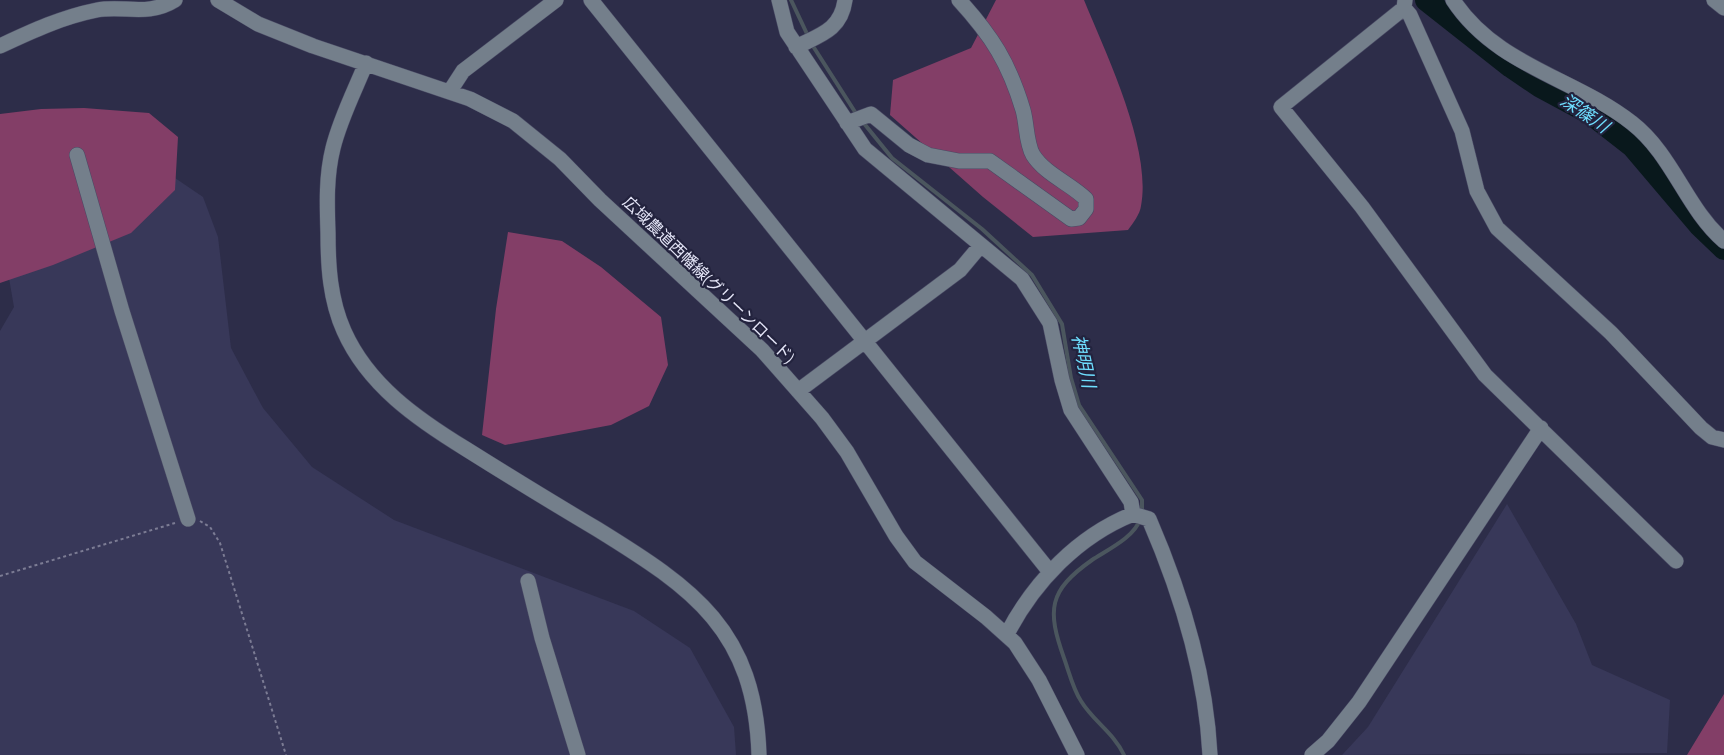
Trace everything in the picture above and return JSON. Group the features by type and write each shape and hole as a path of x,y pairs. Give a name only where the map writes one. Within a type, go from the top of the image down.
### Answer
{"street":[{"path":"0,46 52,21 100,9 129,11 157,8 175,0"},
{"name":"広域農道西幡線(グリーンロード)","path":"218,0 258,24 450,91 513,121 560,159 608,208 762,350 798,390 847,452 896,536 915,562 1007,634 1039,680 1077,755"},
{"path":"450,91 463,71 556,0"},
{"path":"591,0 1050,572"},
{"path":"779,0 787,32 804,43 854,120 865,149 1022,279 1050,322 1071,410 1131,501 1133,514"},
{"path":"804,43 831,29 843,14 845,0"},
{"path":"854,120 871,114 909,145 928,155 959,161 990,161 1071,219 1079,218 1086,209 1086,199 1041,164 1032,153 1014,82 1001,53 984,28 959,0"},
{"path":"1453,0 1461,13 1507,52 1536,71 1617,112 1634,125 1661,152 1704,220 1724,242"},
{"path":"1713,0 1724,8"},
{"path":"1676,561 1485,375 1362,207 1281,107 1404,4 1453,108 1467,149 1477,191 1497,228 1611,333 1701,428 1724,440"},
{"path":"366,63 333,146 327,184 328,265 334,304 344,331 362,362 402,406 452,440 657,567 700,601 722,628 750,685 759,755"},
{"path":"77,155 122,311 188,519"},
{"path":"798,390 960,270 981,245"},
{"path":"1312,755 1328,741 1359,702 1541,428"},
{"path":"1007,634 1019,610 1050,572 1101,529 1133,514 1149,519 1169,566 1189,633 1208,719 1210,755"},
{"path":"528,580 542,638 578,755"}],"path":[{"path":"0,576 188,519 203,522 220,543 286,755"}],"shaded area":[{"path":"996,0 1084,0 1125,102 1140,157 1143,183 1141,206 1128,230 1033,237 983,197 890,115 893,80 971,48"},
{"path":"84,108 149,113 178,137 175,190 131,233 53,265 0,283 0,114 41,109"},
{"path":"153,163 203,197 218,237 231,348 263,408 312,467 394,520 634,611 690,648 734,727 736,755 0,755 0,331 14,307 0,226"},
{"path":"508,232 562,241 601,267 661,317 668,365 649,406 611,425 505,445 482,435 496,309"},
{"path":"1507,504 1576,624 1592,665 1670,700 1667,753 1342,755 1368,727"},
{"path":"1724,694 1724,755 1687,755"}],"waterway":[{"name":"神明川","path":"791,0 808,36"},
{"name":"深篠川","path":"1426,0 1511,67 1539,86 1591,114 1632,146 1699,225 1724,249"},
{"name":"神明川","path":"811,43 857,115"},
{"name":"神明川","path":"862,121 892,158 982,229 1032,275 1062,324 1071,378 1079,405 1142,500 1142,512"},
{"name":"神明川","path":"1124,755 1115,740 1091,715 1078,696 1059,641 1054,614 1059,592 1067,582 1077,571 1127,537 1140,519"}]}
